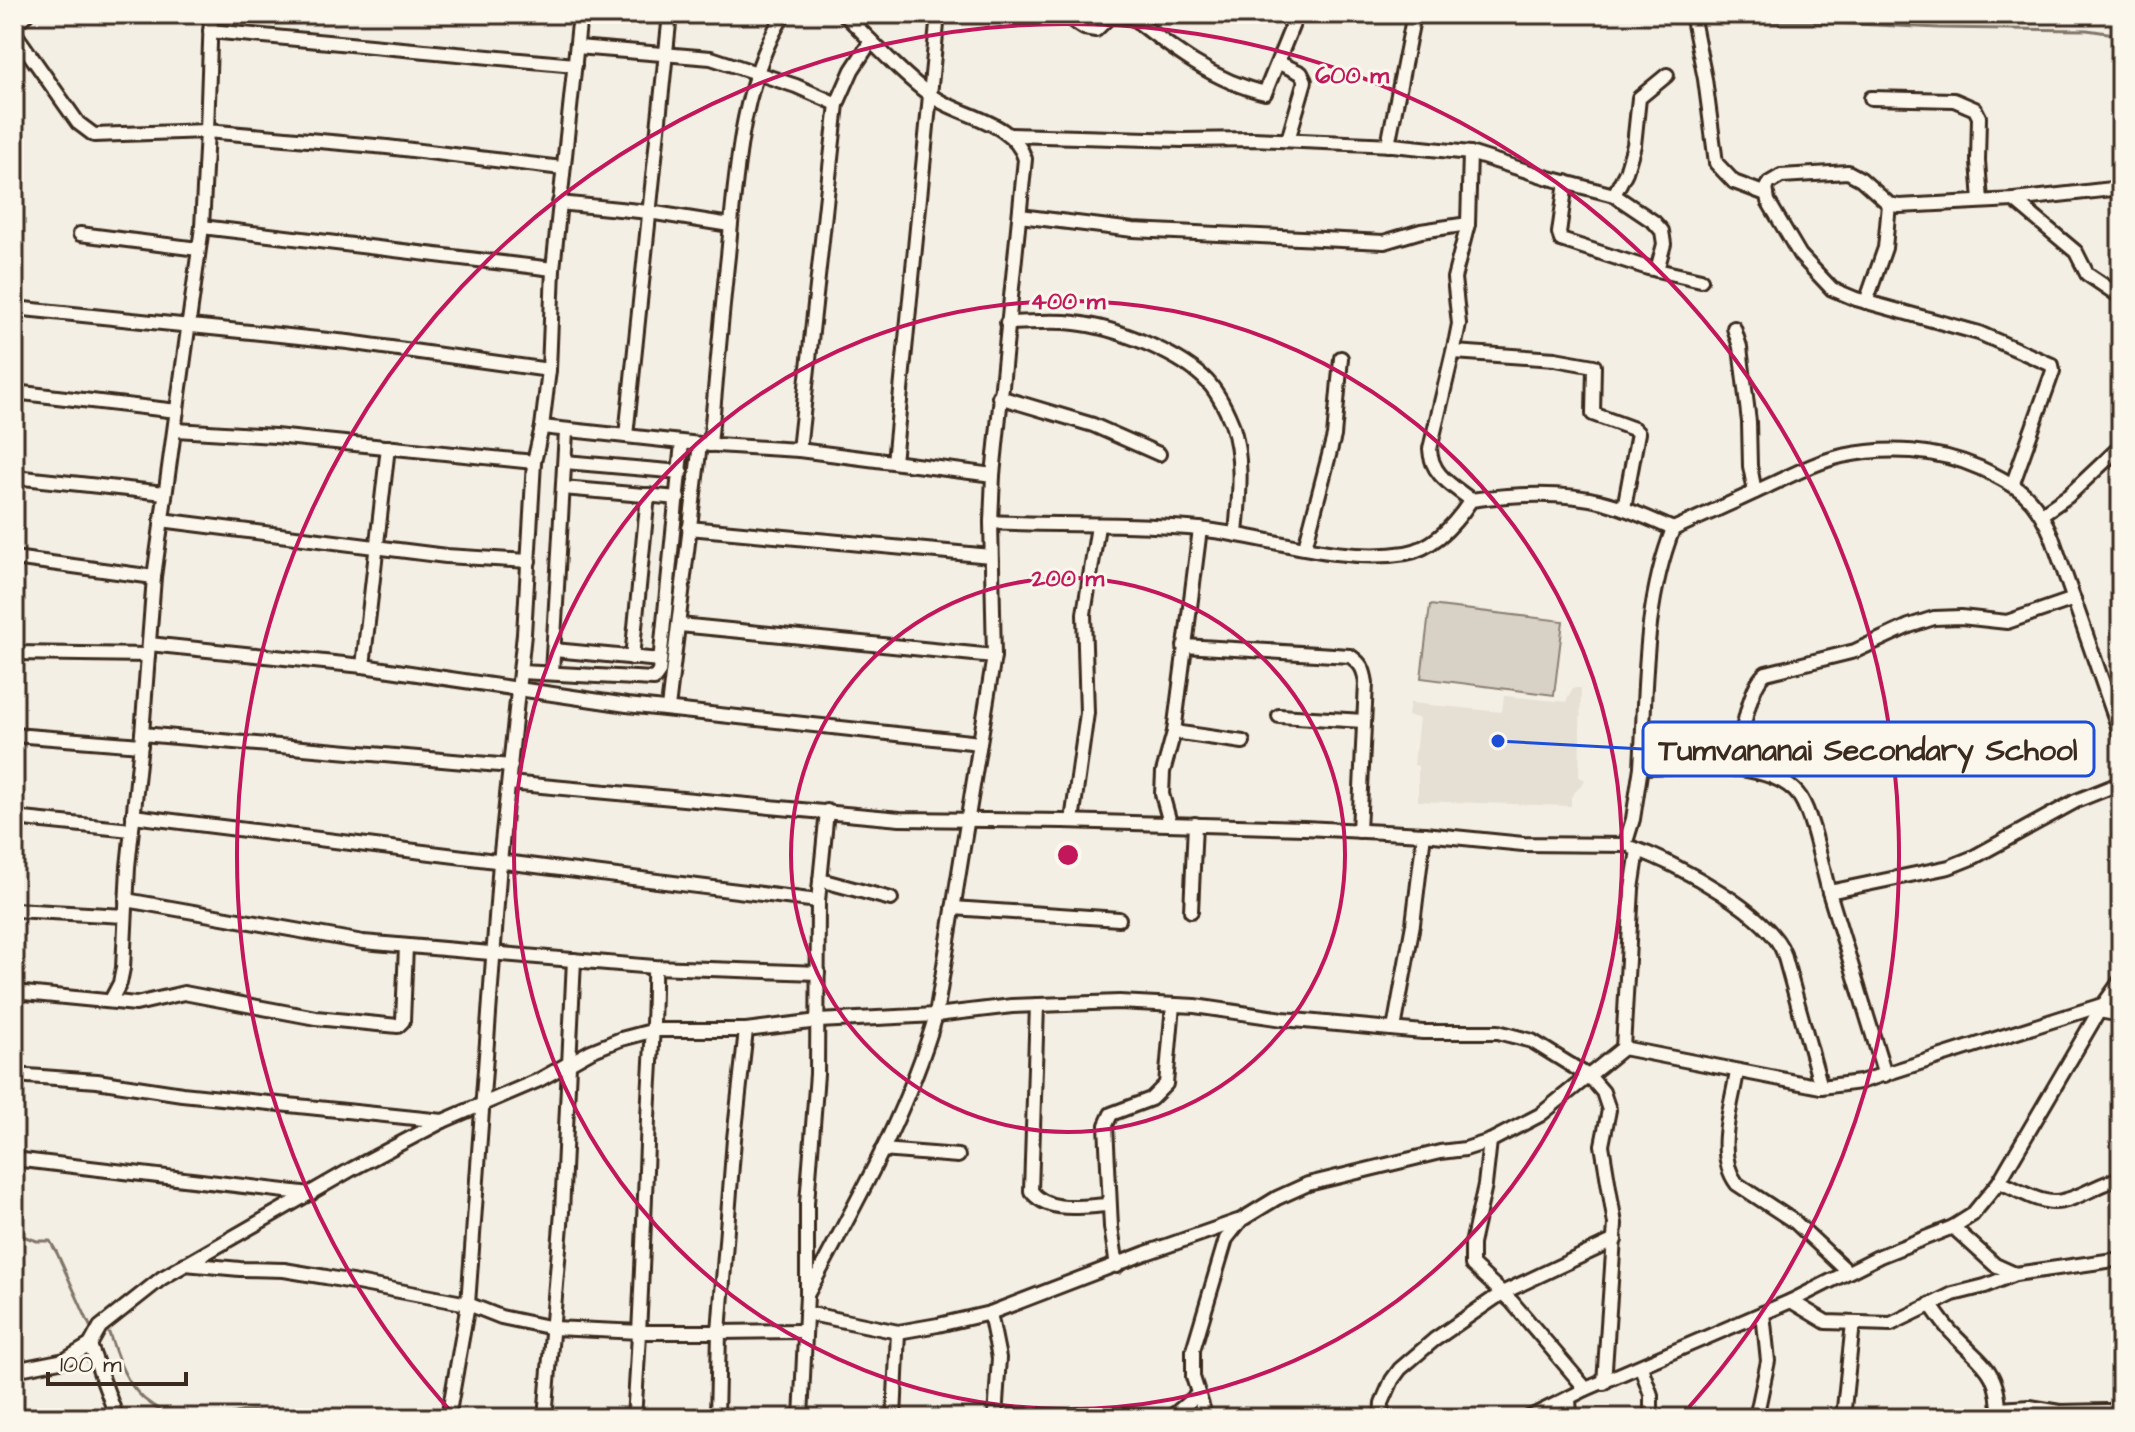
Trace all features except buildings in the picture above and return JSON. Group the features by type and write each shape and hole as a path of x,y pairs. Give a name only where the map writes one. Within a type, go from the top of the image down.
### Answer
{"street":[{"path":"14,24 27,14"},
{"path":"111,1000 122,974 154,577 202,227 211,14"},
{"path":"448,1418 468,1304 492,952 520,690 534,462 549,370 553,269 580,14"},
{"path":"626,436 670,14"},
{"path":"668,708 689,528 705,445 741,139 757,74 784,14"},
{"path":"807,1295 863,1192 925,1053 936,1015 994,656 991,556 993,475 1025,159 1021,145 1010,135 932,97 844,14"},
{"path":"894,462 938,14"},
{"path":"1070,19 1096,30 1112,14"},
{"path":"1128,14 1158,39 1203,69 1250,89 1267,92 1297,14"},
{"path":"1388,145 1414,14"},
{"path":"1692,14 1705,79 1716,163 1734,182 1766,194"},
{"path":"210,31 575,65"},
{"path":"14,32 78,123 94,135 207,131 562,168"},
{"path":"799,450 837,104 852,70 871,41"},
{"path":"577,47 711,58 837,104"},
{"path":"1279,63 1301,73 1305,81 1288,140"},
{"path":"1614,195 1626,172 1634,145 1639,98 1667,75"},
{"path":"1871,98 1954,100 1975,109 1979,117 1981,201"},
{"path":"1010,135 1086,139 1288,140 1470,153 1614,195 1662,231 1664,244 1657,270"},
{"path":"1470,153 1468,224 1454,278 1459,324 1431,441 1430,458 1439,475 1471,500 1561,496 1584,498 1624,508 1673,529"},
{"path":"2013,483 2053,371 2052,365 1979,333 1866,302 1832,289 1815,273 1785,233 1766,194 1769,183 1781,176 1848,172 1861,179 1889,204 2014,200 2121,188"},
{"path":"1566,182 1559,233 1561,240 1657,270 1701,280"},
{"path":"2014,200 2076,252 2087,274 2118,293"},
{"path":"559,203 649,212 730,225"},
{"path":"1866,302 1885,248 1889,204"},
{"path":"1020,216 1133,230 1368,242 1394,241 1413,233 1468,224"},
{"path":"202,227 553,269"},
{"path":"80,234 198,249"},
{"path":"14,308 348,342 549,370"},
{"path":"1007,323 1061,322 1095,327 1150,345 1200,374 1212,387 1228,415 1235,437 1240,483 1236,534"},
{"path":"1734,328 1740,347 1755,492"},
{"path":"1454,352 1555,359 1594,366 1593,414 1638,433 1624,508"},
{"path":"1305,547 1334,436 1341,358"},
{"path":"14,392 177,411"},
{"path":"999,397 1093,425 1159,454"},
{"path":"542,427 682,443 799,450 993,475"},
{"path":"176,430 534,462"},
{"path":"552,673 566,432"},
{"path":"521,672 648,680 654,679 659,672 682,443"},
{"path":"2042,514 2068,496 2121,446"},
{"path":"363,666 388,447"},
{"path":"806,1313 898,1332 990,1313 1241,1220 1308,1184 1490,1141 1540,1115 1590,1077 1623,1048 1633,819 1641,767 1651,604 1660,562 1673,529 1755,492 1841,456 1906,451 1961,460 2013,483 2030,497 2042,514 2121,735"},
{"path":"565,462 681,472"},
{"path":"14,477 165,493"},
{"path":"563,488 678,498"},
{"path":"632,658 648,495"},
{"path":"991,522 1200,529 1360,555 1409,552 1442,535 1471,500"},
{"path":"161,520 376,548 529,561"},
{"path":"1072,821 1087,713 1084,614 1098,526"},
{"path":"689,528 991,556"},
{"path":"1170,823 1162,785 1163,772 1174,732 1200,529"},
{"path":"14,558 154,577"},
{"path":"1735,769 1752,696 1759,678 1766,673 1855,651 1934,618 1961,617 2007,622 2074,599"},
{"path":"680,625 994,656"},
{"path":"1184,646 1350,656 1364,668 1366,683 1359,831"},
{"path":"14,653 149,650 363,666 520,690 980,743"},
{"path":"554,650 660,660"},
{"path":"1279,716 1364,721"},
{"path":"1174,732 1243,742"},
{"path":"14,735 141,739 511,766"},
{"path":"1641,767 1735,769 1773,777 1788,785 1801,798 1885,1075"},
{"path":"509,783 900,819 1170,823 1424,834 1523,844 1632,848 1693,875 1751,915 1776,937 1784,954 1821,1087"},
{"path":"1829,892 1949,867 1974,857 2088,796 2121,783"},
{"path":"801,1418 807,1295 807,1203 818,1021 818,901 827,811"},
{"path":"14,818 132,823 500,862 818,901"},
{"path":"1191,911 1195,824"},
{"path":"1394,1029 1413,924 1424,834"},
{"path":"820,880 891,899"},
{"path":"126,900 363,942 654,967 818,973"},
{"path":"953,908 1119,919"},
{"path":"14,910 125,916"},
{"path":"14,992 146,1003 184,993 316,1018 398,1026 403,1021 406,946"},
{"path":"545,1418 562,1212 574,960"},
{"path":"634,1418 655,1030 654,967"},
{"path":"1528,1418 1586,1389 1791,1301 1847,1271 1953,1227 1972,1215 1999,1182 2100,1008 2121,980"},
{"path":"14,1370 65,1360 90,1345 100,1327 142,1292 185,1264 443,1121 605,1045 655,1030 746,1030 818,1021 1091,1002 1173,1005 1394,1029 1498,1032 1550,1051 1590,1077 1603,1092 1609,1110 1602,1145 1614,1214 1615,1240 1604,1383"},
{"path":"1037,1005 1031,1191 1039,1201 1057,1206 1109,1205"},
{"path":"1117,1266 1109,1205 1107,1121 1114,1112 1151,1099 1166,1084 1173,1005"},
{"path":"1623,1048 1821,1087 1885,1075 2100,1008 2121,1015"},
{"path":"717,1418 719,1332 746,1030"},
{"path":"1737,1072 1726,1145 1730,1176 1748,1192 1795,1222 1847,1271"},
{"path":"14,1075 97,1081 230,1099 443,1121"},
{"path":"1490,1141 1471,1259 1475,1270 1502,1293 1586,1389"},
{"path":"882,1150 958,1156"},
{"path":"14,1159 171,1175 311,1194"},
{"path":"1999,1182 2052,1202 2068,1199 2121,1178"},
{"path":"1206,1418 1197,1395 1192,1365 1197,1330 1226,1239 1241,1220"},
{"path":"1953,1227 1995,1265 2015,1274"},
{"path":"1381,1418 1387,1388 1400,1369 1434,1340 1502,1293 1615,1240"},
{"path":"1791,1301 1826,1322 1891,1324 1930,1304 2015,1274 2121,1259"},
{"path":"185,1264 284,1270 468,1304 501,1317 553,1328 641,1332 804,1331"},
{"path":"1930,1304 1954,1336 1991,1372 1999,1413 2030,1407 2060,1415 2107,1411 2121,1413"},
{"path":"990,1313 1000,1368 995,1418"},
{"path":"1756,1418 1768,1361 1763,1313"},
{"path":"1843,1418 1853,1323"},
{"path":"894,1418 898,1332"},
{"path":"90,1345 117,1418"},
{"path":"1641,1367 1651,1395 1651,1418"},
{"path":"1170,1418 1197,1395"},
{"path":"1569,1398 1570,1418"}],"shaded area":[{"path":"1430,605 1563,621 1554,695 1421,678"},
{"path":"1573,688 1581,688 1579,777 1585,780 1571,797 1571,806 1418,801 1418,766 1414,765 1419,718 1408,716 1410,703 1502,712 1504,696 1566,702"}],"waterway":[{"path":"1696,17 1742,22 2087,30 2121,35"},
{"path":"14,1233 37,1241 50,1241 90,1326"},
{"path":"109,1333 131,1384 143,1398 169,1418"},
{"path":"223,1418 250,1411 277,1418"}],"place":[{"name":"Tumvananai Secondary School","path":"1498,741"}]}
